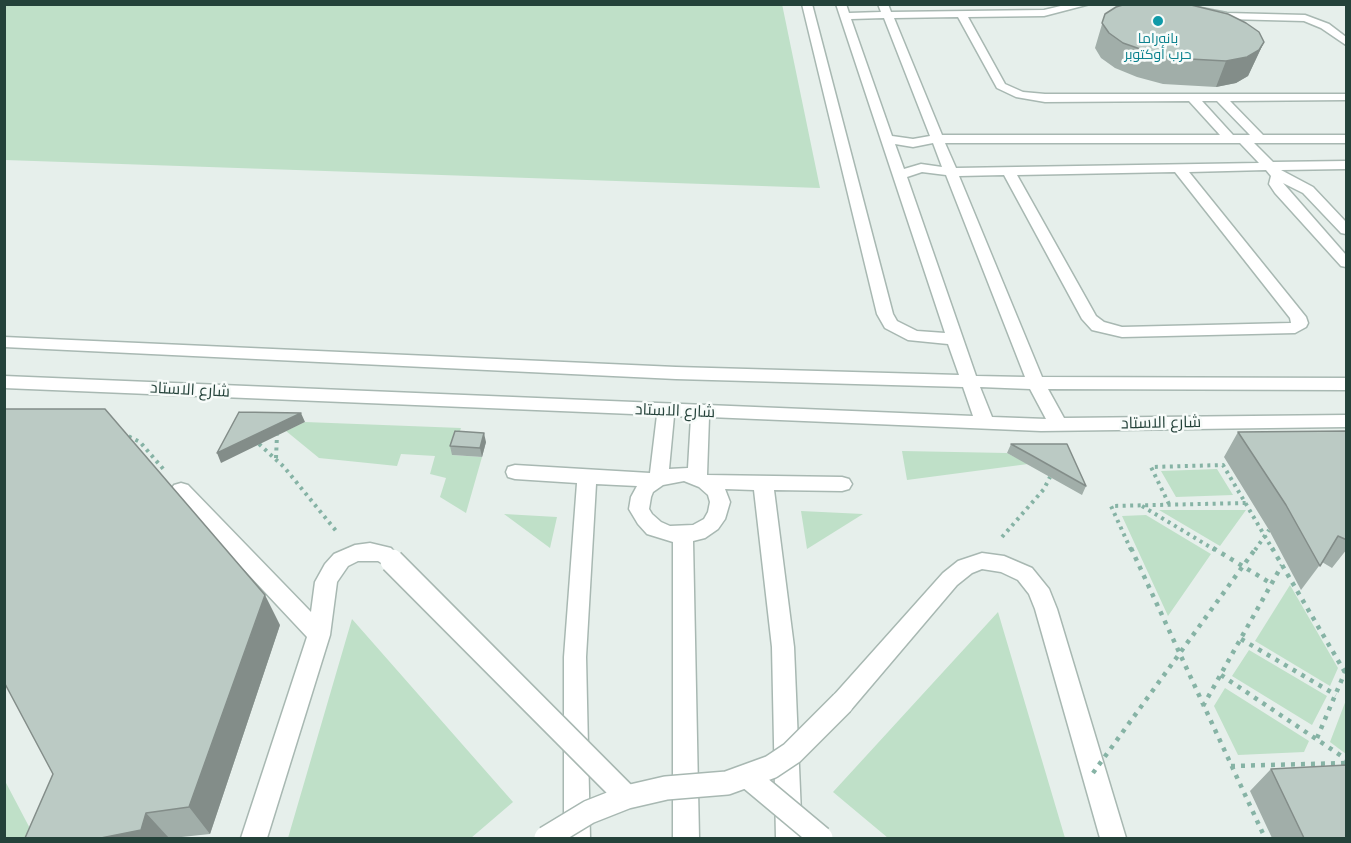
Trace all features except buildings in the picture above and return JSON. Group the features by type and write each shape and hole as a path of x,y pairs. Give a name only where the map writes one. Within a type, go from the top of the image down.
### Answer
{"street":[{"path":"807,4 885,314 891,324 914,336 955,339"},
{"path":"985,423 843,10 885,10 918,15 963,17 1044,13 1073,9 1085,4"},
{"path":"1162,4 1227,16 1305,18 1325,26 1347,42"},
{"path":"885,10 1036,383 1058,424"},
{"path":"918,15 923,22 942,27 963,17"},
{"path":"963,17 1001,86 1020,95 1045,98 1347,97"},
{"path":"1192,97 1275,171 1308,190 1347,230"},
{"path":"1220,97 1260,139"},
{"path":"887,139 913,143 936,139 1347,139"},
{"path":"900,175 921,168 949,172 1179,168 1275,171 1347,165"},
{"path":"1008,171 1090,320 1098,326 1122,332 1295,328 1300,323 1298,317 1179,168"},
{"path":"1275,171 1276,184 1280,190 1347,264"},
{"path":"4,342 676,373 1036,383 1347,384"},
{"name":"شارع الاستاد","path":"4,382 985,423 1347,421"},
{"path":"658,479 666,411"},
{"path":"700,412 702,479 716,491 720,502 718,514 711,524 698,532 683,535 668,534 654,528 639,509 640,497 646,487 658,479 672,475 702,479 763,483 842,484"},
{"path":"515,472 658,479"},
{"path":"577,838 575,657 587,476"},
{"path":"763,483 783,647 789,838"},
{"path":"181,490 320,635"},
{"path":"683,535 686,838"},
{"path":"254,838 320,635 326,582 332,570 341,560 355,553 370,551 384,554 392,561 627,797"},
{"path":"546,838 589,812 627,797 666,788 727,783 771,767 792,753 842,703 950,579 965,567 982,561 1004,564 1025,574 1038,589 1046,609 1113,838"},
{"path":"748,777 821,838"}],"path":[{"path":"118,433 132,436 140,442 181,490"},
{"path":"276,458 277,435"},
{"path":"259,444 276,458 338,533"},
{"path":"1169,504 1151,467 1223,465 1346,673 1317,738"},
{"path":"997,543 1044,489 1050,477"},
{"path":"1246,503 1112,506 1265,838"},
{"path":"1141,505 1272,584"},
{"path":"1093,773 1269,530"},
{"path":"1203,706 1282,565"},
{"path":"1241,639 1336,695"},
{"path":"1221,675 1317,738 1347,761"},
{"path":"1231,766 1347,761"}],"green space":[{"path":"782,4 820,188 5,160 5,5"},
{"path":"305,422 461,428 452,455 482,457 466,513 440,497 446,478 430,474 435,456 401,454 397,466 319,458 286,431"},
{"path":"902,451 1007,453 1028,464 907,480"},
{"path":"1217,469 1233,495 1176,497 1161,471"},
{"path":"1159,510 1246,510 1220,546"},
{"path":"801,511 863,514 807,549"},
{"path":"504,514 557,517 550,548"},
{"path":"1146,515 1211,554 1168,616 1122,516"},
{"path":"1290,585 1338,668 1330,686 1255,641"},
{"path":"998,612 1065,838 888,838 833,792"},
{"path":"352,619 513,802 471,838 288,838"},
{"path":"1249,650 1327,696 1312,725 1232,676"},
{"path":"1225,688 1309,741 1304,752 1238,755 1214,706"},
{"path":"1346,700 1346,754 1330,742"},
{"path":"5,781 35,838 5,838"}],"place":[{"name":"بانوراما حرب أوكتوبر","path":"1158,21"}]}
